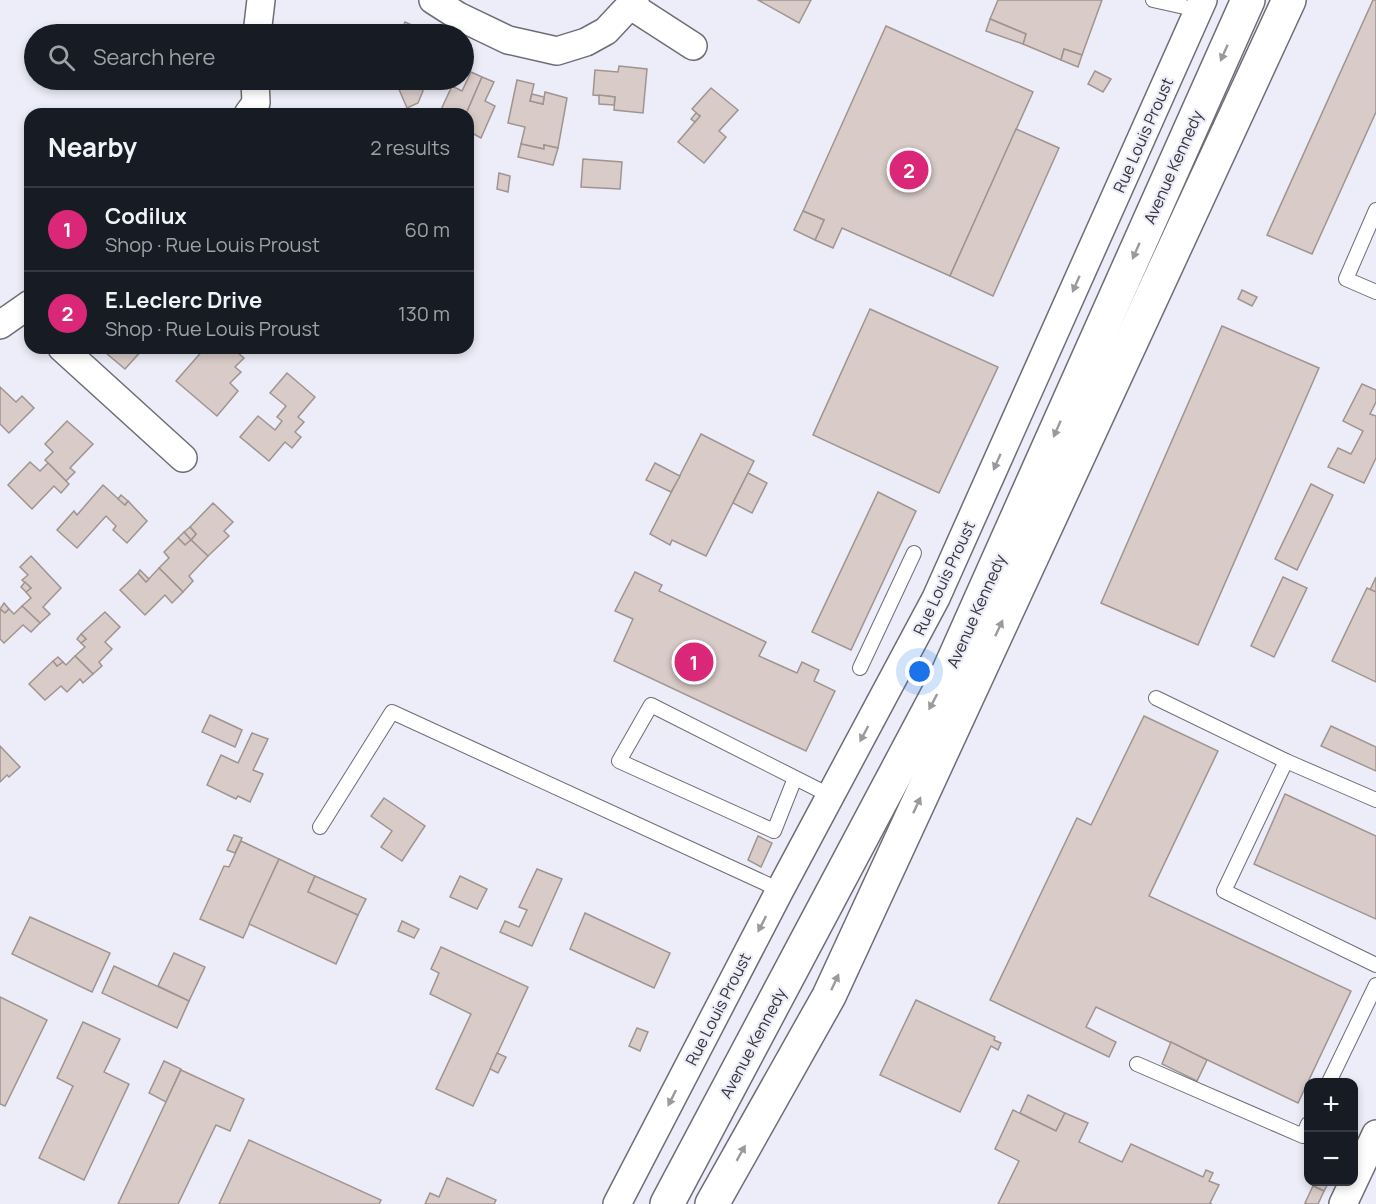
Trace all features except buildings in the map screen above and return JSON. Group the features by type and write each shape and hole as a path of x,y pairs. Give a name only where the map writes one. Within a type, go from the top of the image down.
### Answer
{"main road":[{"name":"Avenue Kennedy","path":"667,1204 943,684 1248,0"},
{"name":"Avenue Kennedy","path":"712,1204 829,996 1289,0"}],"street":[{"path":"258,24 261,0"},
{"path":"433,0 458,16 508,40 557,51 585,42 606,31 633,3 693,46"},
{"name":"Rue Louis Proust","path":"617,1204 780,890 936,598 1201,5"},
{"path":"252,108 256,103 255,90"},
{"path":"69,354 183,458"},
{"path":"1343,1204 1376,1134"}],"lane":[{"path":"1153,0 1201,5"},
{"path":"1376,210 1346,279 1376,292"},
{"path":"860,668 915,553"},
{"path":"1156,698 1286,761 1376,800"},
{"path":"795,778 774,831 619,761 651,705 831,796"},
{"path":"320,827 392,711 780,890"},
{"path":"1286,761 1224,891 1376,965"},
{"path":"1331,1078 1376,985"},
{"path":"1137,1064 1303,1137 1305,1132"}],"place":[{"name":"E.Leclerc Drive","path":"909,170"},
{"name":"Codilux","path":"694,662"}]}
